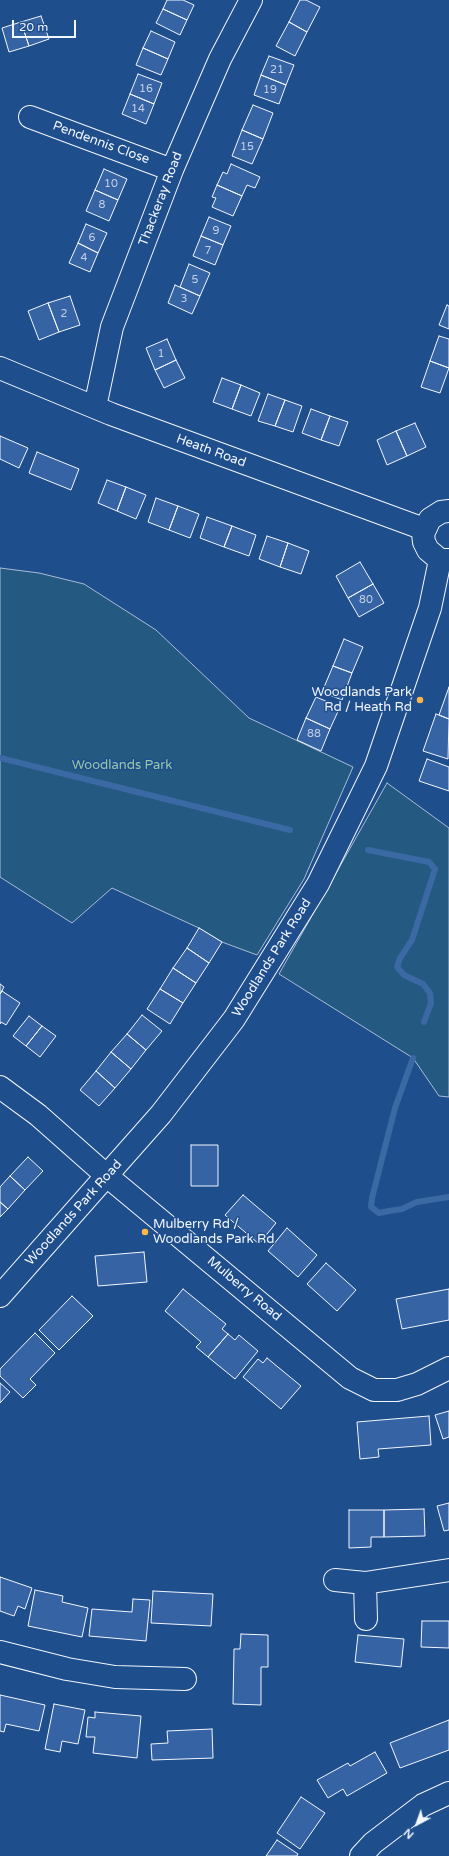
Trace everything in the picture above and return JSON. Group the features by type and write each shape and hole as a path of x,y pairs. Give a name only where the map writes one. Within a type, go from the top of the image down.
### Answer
{"street":[{"name":"Thackeray Road","path":"95,407 112,327 172,170 220,59 252,0"},
{"name":"Pendennis Close","path":"30,117 172,170"},
{"name":"Heath Road","path":"0,368 95,407 424,529"},
{"path":"444,560 428,550 424,542 424,529 430,518 441,512 449,511"},
{"name":"Woodlands Park Road","path":"0,1296 161,1114 234,1019 318,884 376,766 430,608 444,560"},
{"name":"Mulberry Road","path":"0,1087 38,1115 107,1176 350,1378 374,1390 397,1390 417,1384 449,1368"},
{"path":"335,1580 365,1583 449,1570"},
{"path":"365,1583 366,1618"},
{"path":"0,1652 67,1669 115,1677 185,1679"},
{"path":"361,1856 372,1843 423,1805 449,1793"}],"green space":[{"name":"Woodlands Park","path":"0,568 39,573 84,584 156,630 249,718 353,767 304,879 257,955 222,942 199,928 112,888 72,923 0,877"},
{"path":"387,783 449,828 449,1097 439,1096 413,1058 279,974"}],"building":[{"path":"167,0 183,0 194,5 187,20 163,9"},
{"path":"300,0 306,0 320,7 307,32 289,22"},
{"path":"163,9 187,20 180,35 156,23"},
{"path":"41,16 49,39 29,46 21,22"},
{"path":"21,22 29,46 9,52 2,28"},
{"path":"289,22 307,32 295,56 276,46"},
{"path":"151,31 175,42 168,59 143,48"},
{"path":"143,48 168,59 161,75 136,65"},
{"path":"269,56 294,65 286,85 261,75"},
{"path":"138,74 162,83 154,104 130,94"},
{"path":"261,75 286,85 279,104 254,95"},
{"path":"130,94 154,104 146,124 122,114"},
{"path":"253,105 273,113 263,139 242,130"},
{"path":"242,130 263,139 252,164 232,156"},
{"path":"231,164 260,177 255,188 247,185 242,196 217,185 223,172 227,174"},
{"path":"104,169 127,179 118,200 95,190"},
{"path":"217,185 242,196 233,216 212,207 216,198 212,197"},
{"path":"95,190 118,200 109,221 86,211"},
{"path":"209,217 231,226 223,245 201,236"},
{"path":"86,224 107,233 98,253 78,243"},
{"path":"201,236 223,245 215,265 193,256"},
{"path":"78,243 98,253 90,272 69,263"},
{"path":"189,264 210,273 200,296 180,287"},
{"path":"175,285 200,296 192,314 168,303"},
{"path":"70,296 80,325 59,332 48,303"},
{"path":"48,303 59,332 39,340 28,311"},
{"path":"447,305 449,306 449,329 439,325"},
{"path":"439,336 449,339 449,368 430,361"},
{"path":"167,339 176,360 155,370 146,348"},
{"path":"176,360 185,378 164,388 155,370"},
{"path":"430,361 449,368 440,393 421,387"},
{"path":"222,378 241,385 232,409 213,402"},
{"path":"241,385 260,393 251,416 232,409"},
{"path":"268,394 285,400 275,426 258,421"},
{"path":"285,400 302,406 293,432 275,426"},
{"path":"311,409 330,416 321,440 302,433"},
{"path":"330,416 348,422 339,446 321,440"},
{"path":"415,423 426,447 407,456 396,431"},
{"path":"396,431 407,456 387,465 377,440"},
{"path":"0,436 28,448 19,468 0,459"},
{"path":"37,452 79,469 71,490 29,473"},
{"path":"107,480 126,487 117,511 98,503"},
{"path":"126,487 146,495 136,519 117,511"},
{"path":"156,498 178,506 169,530 148,522"},
{"path":"178,506 199,514 190,538 169,530"},
{"path":"207,517 232,526 224,547 200,538"},
{"path":"232,526 256,535 249,556 224,547"},
{"path":"267,536 288,543 280,567 259,559"},
{"path":"288,543 309,551 301,574 280,567"},
{"path":"360,562 373,584 348,598 336,576"},
{"path":"373,584 384,603 359,617 348,598"},
{"path":"344,639 363,647 352,673 333,666"},
{"path":"333,666 352,673 342,700 322,692"},
{"path":"449,687 449,719 439,715"},
{"path":"316,697 340,707 330,729 306,718"},
{"path":"436,714 449,719 448,759 423,751"},
{"path":"306,718 330,729 321,751 297,740"},
{"path":"427,759 449,767 449,791 419,781"},
{"path":"199,928 222,942 209,963 187,948"},
{"path":"187,948 209,963 196,983 173,968"},
{"path":"173,968 196,983 183,1003 160,989"},
{"path":"0,984 4,987 0,994"},
{"path":"160,989 183,1003 170,1024 147,1009"},
{"path":"2,991 20,1003 6,1025 1,1022 0,1024 0,994"},
{"path":"142,1015 162,1031 146,1050 127,1034"},
{"path":"29,1016 42,1026 26,1046 13,1036"},
{"path":"42,1026 56,1036 40,1057 26,1046"},
{"path":"127,1034 146,1050 131,1069 111,1052"},
{"path":"111,1052 131,1069 115,1088 96,1071"},
{"path":"96,1071 115,1088 99,1106 80,1090"},
{"path":"191,1145 218,1145 218,1186 191,1186"},
{"path":"28,1157 43,1171 25,1190 10,1176"},
{"path":"10,1176 25,1190 8,1209 0,1202 0,1187"},
{"path":"243,1195 276,1223 259,1244 225,1215"},
{"path":"0,1202 8,1209 0,1217"},
{"path":"287,1228 317,1255 298,1277 268,1251"},
{"path":"144,1252 147,1282 98,1286 95,1256"},
{"path":"326,1263 356,1290 337,1311 307,1284"},
{"path":"183,1289 226,1324 222,1329 228,1334 208,1357 196,1347 201,1342 165,1311"},
{"path":"449,1289 449,1320 402,1329 396,1299"},
{"path":"72,1296 93,1316 59,1350 39,1330"},
{"path":"35,1333 55,1353 30,1379 36,1385 23,1398 0,1376 0,1369"},
{"path":"228,1334 235,1340 239,1335 258,1351 235,1379 208,1357"},
{"path":"267,1358 301,1386 281,1409 243,1377 258,1359 263,1363"},
{"path":"0,1383 10,1392 0,1403"},
{"path":"449,1411 449,1437 443,1439 435,1415"},
{"path":"429,1416 431,1445 378,1449 379,1457 360,1459 357,1422"},
{"path":"449,1503 449,1530 444,1531 437,1506"},
{"path":"424,1509 425,1536 384,1537 384,1510"},
{"path":"349,1510 384,1510 384,1537 371,1537 371,1547 349,1548"},
{"path":"0,1577 32,1588 25,1609 18,1606 14,1616 0,1611"},
{"path":"35,1590 63,1596 62,1602 88,1608 82,1637 28,1626"},
{"path":"153,1591 213,1594 211,1626 151,1623"},
{"path":"133,1599 150,1600 146,1641 89,1636 92,1609 132,1612"},
{"path":"422,1621 449,1621 449,1648 421,1647"},
{"path":"241,1634 268,1635 268,1667 261,1667 261,1705 233,1704 234,1649 240,1649"},
{"path":"358,1635 404,1639 401,1667 355,1662"},
{"path":"0,1695 45,1705 39,1731 6,1724 4,1732 0,1731"},
{"path":"54,1704 85,1710 78,1744 62,1741 60,1752 45,1749"},
{"path":"95,1712 141,1716 137,1758 93,1753 95,1737 86,1737 88,1717 95,1718"},
{"path":"449,1720 449,1750 400,1768 390,1743"},
{"path":"212,1729 213,1758 152,1760 151,1744 168,1743 167,1731"},
{"path":"375,1752 387,1773 347,1796 343,1789 328,1798 317,1780 348,1763 350,1766"},
{"path":"301,1797 325,1813 300,1849 277,1833"},
{"path":"277,1840 298,1854 297,1856 266,1856"}],"waterway":[{"path":"0,758 290,830"},
{"path":"368,850 429,862 435,869 412,940 400,958 397,967 404,975 423,984 430,993 431,1003 424,1022"},
{"path":"413,1058 395,1108 371,1207 379,1213 402,1209 417,1202 449,1197"}],"place":[{"name":"Woodlands Park Rd / Heath Rd","path":"420,700"},
{"name":"Mulberry Rd / Woodlands Park Rd","path":"145,1232"}]}
